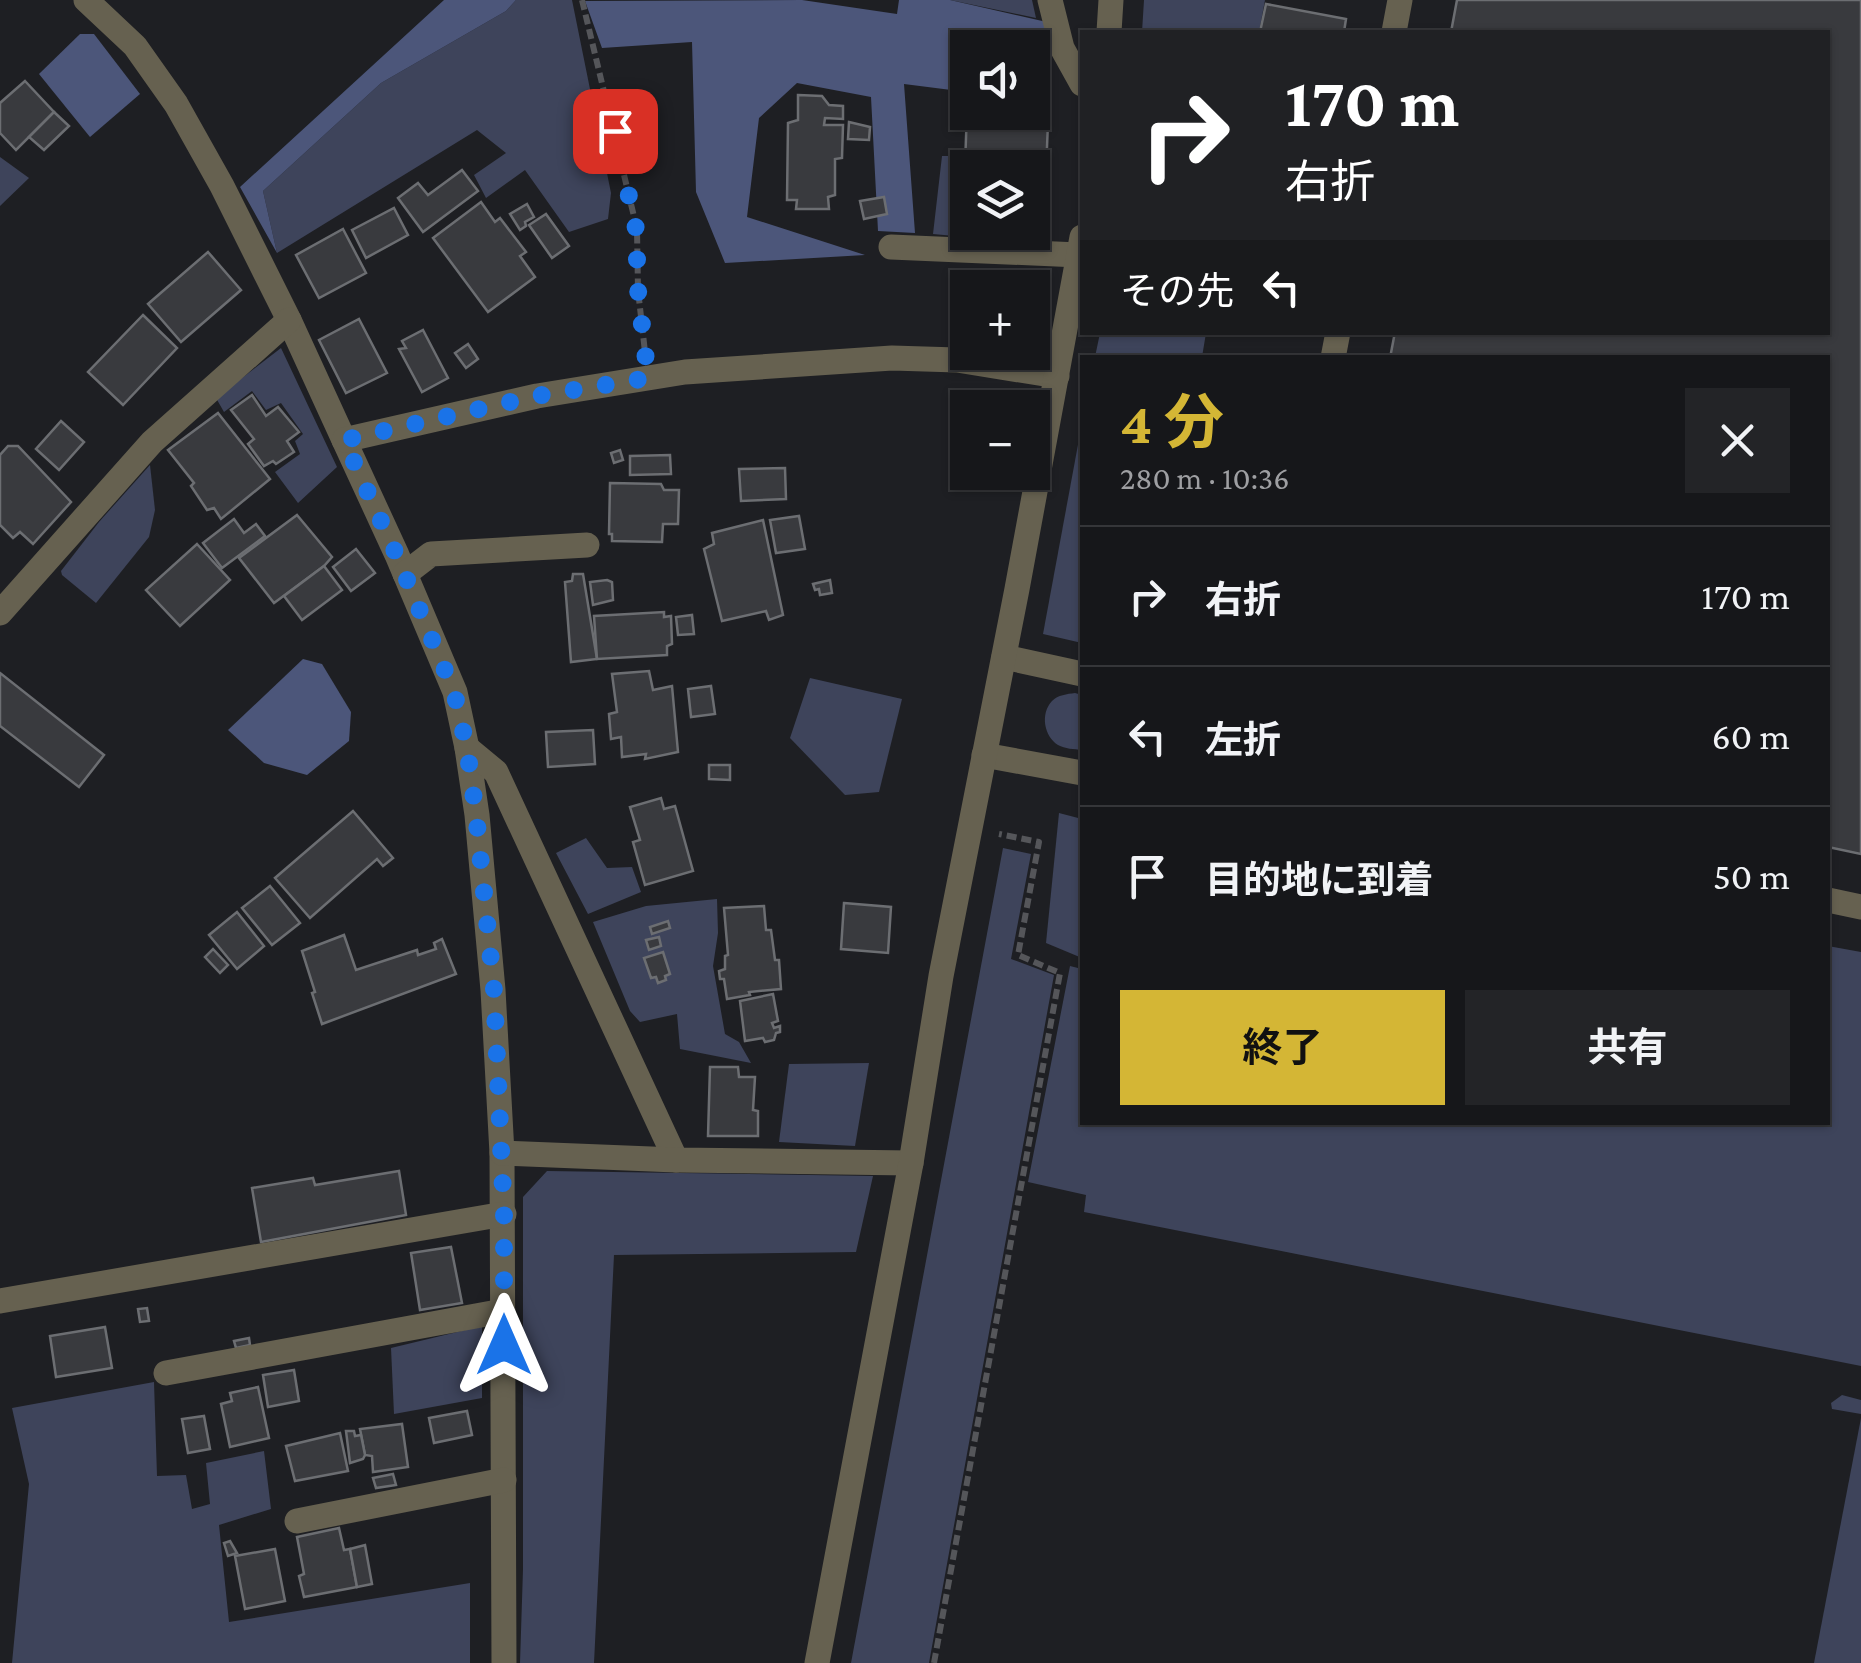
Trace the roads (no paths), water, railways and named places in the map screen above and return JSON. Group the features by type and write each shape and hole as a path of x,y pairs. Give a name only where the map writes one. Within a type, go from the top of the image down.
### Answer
{"street":[{"path":"86,0 135,46 176,104 222,186 289,320 405,574 454,692 476,814 494,990 504,1214 504,1663"},
{"path":"1050,0 1062,48 1080,80"},
{"path":"1109,30 1111,0"},
{"path":"1394,30 1400,0"},
{"path":"891,248 1080,246"},
{"path":"817,1663 941,976 1080,251"},
{"path":"0,613 152,442 289,320"},
{"path":"344,440 536,396 686,372 892,358 957,360 1057,376"},
{"path":"405,574 431,554 587,545"},
{"path":"1004,657 1080,674"},
{"path":"467,748 496,772 676,1160"},
{"path":"984,755 1080,773"},
{"path":"1830,900 1861,907"},
{"path":"502,1153 910,1164"},
{"path":"0,1302 504,1214"},
{"path":"166,1373 504,1311"},
{"path":"297,1521 504,1480"}]}
